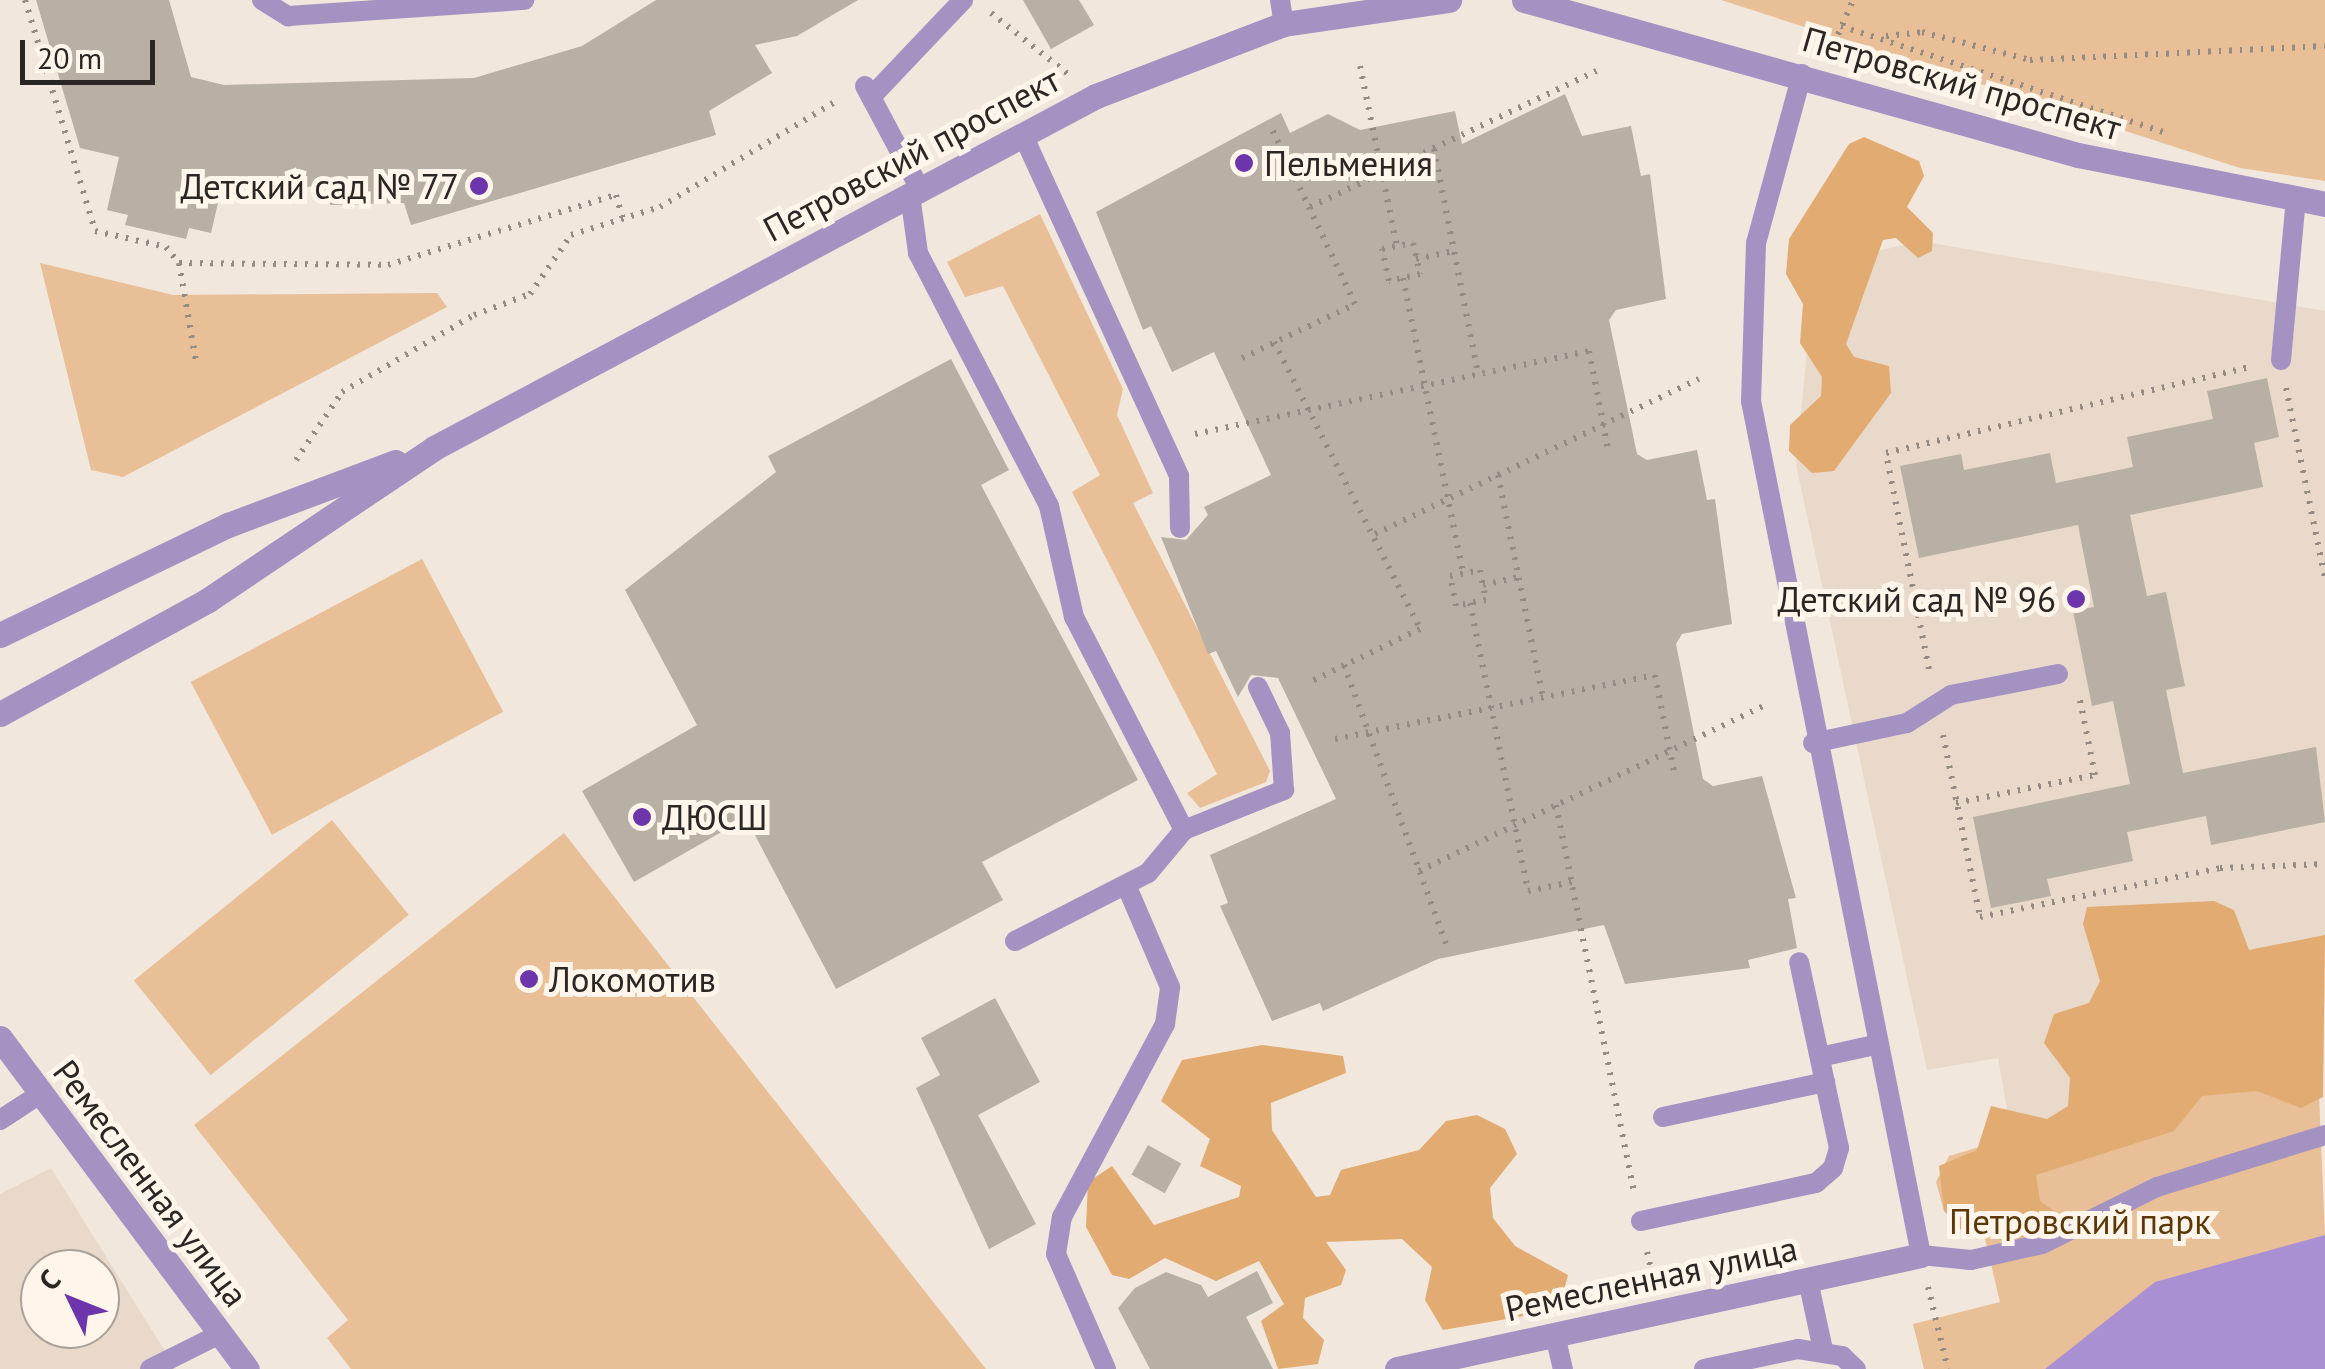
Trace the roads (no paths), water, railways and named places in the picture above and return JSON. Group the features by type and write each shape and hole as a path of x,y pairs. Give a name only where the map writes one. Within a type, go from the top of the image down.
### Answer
{"street":[{"name":"Петровский проспект","path":"0,714 208,600 434,448 1096,96 1282,12 1449,0"},
{"name":"Петровский проспект","path":"1524,0 1802,74 2078,156 2325,204"},
{"name":"Петровский проспект","path":"0,635 228,525 434,448"},
{"name":"Ремесленная улица","path":"0,1038 246,1369"},
{"name":"Ремесленная улица","path":"1397,1369 1920,1255"}],"lane":[{"path":"262,0 288,16 524,0"},
{"path":"963,0 868,90 915,192 918,252 1048,506 1074,616 1184,830"},
{"path":"1802,74 1764,197 1748,323 1750,401 1814,742 1920,1255 1971,1260 2042,1244 2158,1187 2325,1135"},
{"path":"1023,135 1179,476 1180,528"},
{"path":"2281,360 2296,200"},
{"path":"1814,742 1906,722 1936,704 2058,674"},
{"path":"1015,942 1126,885 1168,856 1184,830 1288,782 1258,687"},
{"path":"1106,1369 1056,1254 1062,1217 1165,1024 1170,987 1126,885"},
{"path":"1640,1221 1816,1183 1839,1148 1799,962"},
{"path":"1820,1057 1879,1044"},
{"path":"1663,1117 1825,1082"},
{"path":"0,1120 40,1094"},
{"path":"1808,1280 1823,1350"},
{"path":"150,1369 220,1334"},
{"path":"1555,1335 1563,1369"},
{"path":"1704,1369 1823,1350 1856,1369"}],"place":[{"name":"Пельмения","path":"1244,163"},
{"name":"Детский сад № 77","path":"479,186"},
{"name":"Детский сад № 96","path":"2076,599"},
{"name":"ДЮСШ","path":"642,817"},
{"name":"Локомотив","path":"529,979"}],"park label":[{"name":"Петровский парк","path":"2080,1221"}]}
